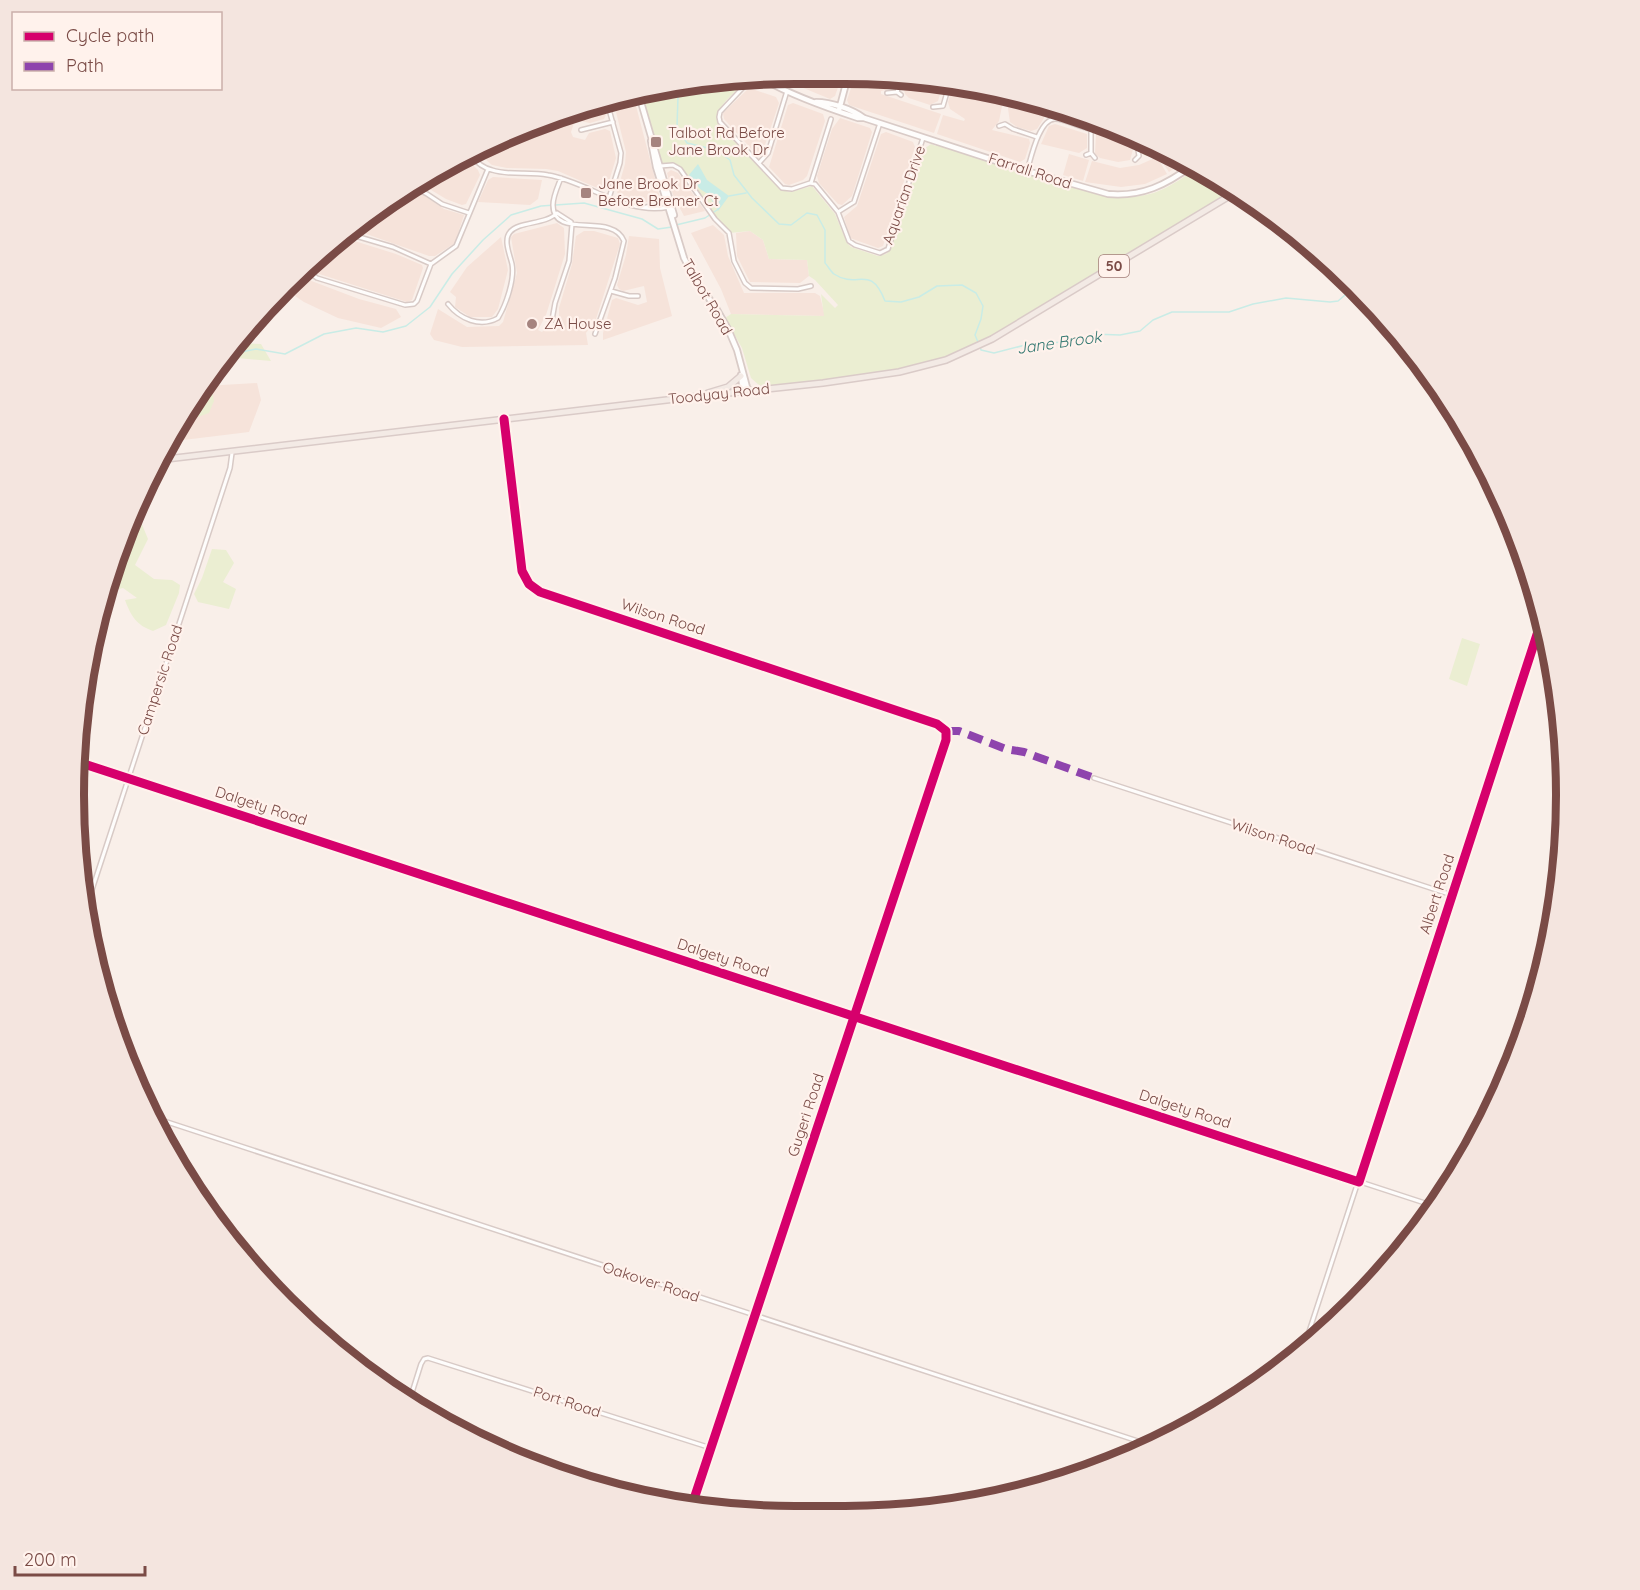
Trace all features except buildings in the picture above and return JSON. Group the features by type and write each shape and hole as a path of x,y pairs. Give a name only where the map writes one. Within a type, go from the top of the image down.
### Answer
{"main road":[{"path":"837,109 845,84"},
{"name":"Farrall Road","path":"774,85 787,92 816,102 823,102 858,118 1092,191 1123,195 1139,194 1162,186 1185,171"},
{"name":"Talbot Road","path":"641,101 651,148 689,270 728,329 737,350 745,392"},
{"name":"Toodyay Road","path":"169,459 869,378 899,372 946,360 992,339 1228,197"},
{"path":"692,397 728,387 741,374"}],"street":[{"path":"744,86 718,117 759,164 785,189 811,183 831,119"},
{"path":"897,92 899,87"},
{"path":"759,164 768,153 787,92"},
{"path":"887,93 897,92 901,95"},
{"path":"943,106 947,92"},
{"path":"933,107 943,106"},
{"path":"943,106 948,111"},
{"path":"609,109 621,158 609,198"},
{"path":"1027,171 1037,137 1052,120 1052,115"},
{"path":"1052,120 1091,129 1091,153 1095,158"},
{"path":"581,130 613,122"},
{"path":"838,212 854,202 880,123"},
{"path":"999,126 1005,124 1037,137"},
{"name":"Aquarian Drive","path":"811,183 816,185 838,212 851,243 878,253 886,250 924,137"},
{"path":"1136,160 1139,156 1139,148"},
{"path":"1086,155 1091,153"},
{"path":"1139,156 1144,158"},
{"path":"476,160 488,169 504,173 542,173 561,178 609,198 646,207 669,204"},
{"path":"658,167 673,165 680,169 730,236 733,258 749,287 798,289 811,286"},
{"path":"311,274 317,278 410,305 417,301 430,264 456,246 488,169"},
{"path":"561,178 553,201 553,209 563,222 609,227 623,238 624,245 611,291 595,334"},
{"path":"421,191 441,204 469,213"},
{"path":"448,304 453,311 468,321 493,321 498,318 512,276 508,234 515,228 546,220 556,214"},
{"path":"552,320 555,303 569,261 572,224"},
{"path":"356,236 388,245 430,264"},
{"path":"611,291 638,296"},
{"name":"Wilson Road","path":"504,419 522,571 529,584 540,592 937,724 946,730"},
{"name":"Campersic Road","path":"91,893 231,468 231,452"},
{"name":"Albert Road","path":"1308,1335 1537,634"},
{"name":"Gugeri Road","path":"694,1499 946,740 946,730"},
{"name":"Dalgety Road","path":"85,764 1426,1204"},
{"name":"Wilson Road","path":"1094,778 1453,895"},
{"name":"Oakover Road","path":"163,1121 1140,1442"},
{"name":"Port Road","path":"412,1393 424,1359 428,1358 711,1449"}],"shaded area":[{"path":"794,84 839,84 835,96 830,99"},
{"path":"852,84 893,86 881,91 881,94 941,114 934,133 849,105 847,100"},
{"path":"903,87 941,91 938,101 930,105 909,98"},
{"path":"749,88 776,97 779,103 761,154 755,153 724,119 723,113"},
{"path":"951,92 1002,102 999,121 992,130 1029,139 1025,159 1020,162 937,134 943,115 964,121 965,119 950,109 948,102"},
{"path":"635,103 660,198 651,203 619,196 617,192 626,152 615,107"},
{"path":"793,103 823,114 825,121 807,176 789,185 785,184 769,167 788,105"},
{"path":"1007,103 1044,113 1044,118 1037,129 1031,131 1017,127 1010,122"},
{"path":"604,110 606,115 604,119 590,123 575,120 571,132 573,137 585,140 589,133 605,129 610,131 616,158 607,188 602,190 558,171 492,165 482,156 523,138 566,122"},
{"path":"840,118 870,128 872,132 852,196 842,205 838,204 819,183 817,176 832,129"},
{"path":"1055,124 1087,134 1087,148 1079,153 1041,144 1049,126"},
{"path":"1097,131 1134,146 1130,160 1118,162 1100,158 1095,154"},
{"path":"886,132 913,142 915,147 883,246 878,248 850,238 844,217 857,206 881,134"},
{"path":"1069,154 1089,160 1083,181 1063,175"},
{"path":"1157,157 1167,174 1145,184 1121,187 1085,182 1092,161 1120,168 1139,165"},
{"path":"1159,157 1177,166 1169,172"},
{"path":"470,162 480,175 466,204 462,205 446,199 426,187"},
{"path":"671,170 678,173 705,211 684,216 673,195 667,173"},
{"path":"493,177 542,180 538,199 530,205 478,202 488,180"},
{"path":"416,194 425,196 444,209 464,215 455,243 435,256 429,256 361,232"},
{"path":"557,223 564,228 565,254 546,315 538,330 542,332 546,328 557,330 559,325 559,308 572,264 576,236 584,231 594,231 618,238 620,244 596,319 586,333 588,345 462,347 434,340 430,334 438,309 467,327 499,326 503,322 517,273 511,237 514,234"},
{"path":"713,225 724,235 728,256 744,293 815,293 820,296 825,316 731,314 721,289 691,233"},
{"path":"750,231 763,240 769,259 807,260 809,276 800,283 750,282 737,256 736,233"},
{"path":"629,236 659,239 660,268 672,316 603,340 612,300 616,298 638,305 647,302 644,286 623,291 617,285"},
{"path":"501,237 508,270 498,309 492,317 470,317 455,307 456,297 450,292 467,267"},
{"path":"351,240 396,254 422,265 423,268 412,300 407,302 316,273 316,270"},
{"path":"306,279 359,299 396,309 401,317 381,328 338,318 291,293"},
{"path":"257,383 261,400 249,432 178,441 204,400 214,385"}],"green space":[{"path":"739,87 722,105 717,117 718,124 780,190 791,192 812,186 835,214 847,243 851,247 878,256 890,250 924,149 931,144 936,146 937,143 1093,193 1125,197 1149,194 1160,191 1189,173 1227,196 973,348 924,366 773,389 760,386 751,378 742,348 725,318 731,314 824,316 821,294 835,308 838,305 809,276 807,260 769,259 763,240 750,231 729,233 696,188 681,172 673,165 660,166 641,101 702,90"},
{"path":"1142,149 1151,154 1144,155"},
{"path":"246,343 261,344 271,361 237,358 212,390 214,401 209,413 195,418 194,416 204,400"},
{"path":"140,519 148,539 135,565 154,579 172,580 180,585 166,625 153,631 138,623 125,600 137,598 123,588 114,590"},
{"path":"212,549 226,550 234,563 223,582 236,589 229,609 198,602 194,594"},
{"path":"1462,638 1480,644 1467,686 1449,679"}],"water":[{"path":"698,164 707,180 729,196 718,211 708,194 700,189 689,175"}],"waterway":[{"name":"Jane Brook","path":"677,94 677,126 687,143 716,150 730,160 734,175 752,198 779,224 791,225 807,213 817,215 825,230 825,263 833,273 850,280 869,280 874,283 885,301 901,302 919,297 937,286 962,285 976,293 983,306 975,335 978,342"},
{"path":"729,196 746,193"},
{"path":"239,353 256,349 285,354 324,334 356,328 383,332 406,326 430,307 452,274 483,240 511,215 541,206 584,203 642,219 658,229 672,227"},
{"path":"676,225 705,218 717,210"},
{"name":"Jane Brook","path":"980,346 981,350 994,353 1033,343 1074,342 1092,334 1120,335 1140,331 1153,320 1172,312 1229,312 1253,304 1286,298 1338,301 1345,295 1345,290"},
{"path":"437,1410 441,1412"}],"marked path":[{"path":"946,731 959,731 1094,778"}],"cycle path":[{"path":"504,419 522,571 529,584 540,592 937,724 946,731 946,740 694,1499"},
{"path":"85,764 1359,1182 1537,634"}],"place":[{"name":"Talbot Rd Before Jane Brook Dr","path":"656,142"},
{"name":"Jane Brook Dr Before Bremer Ct","path":"586,193"},
{"name":"ZA House","path":"532,324"}]}
